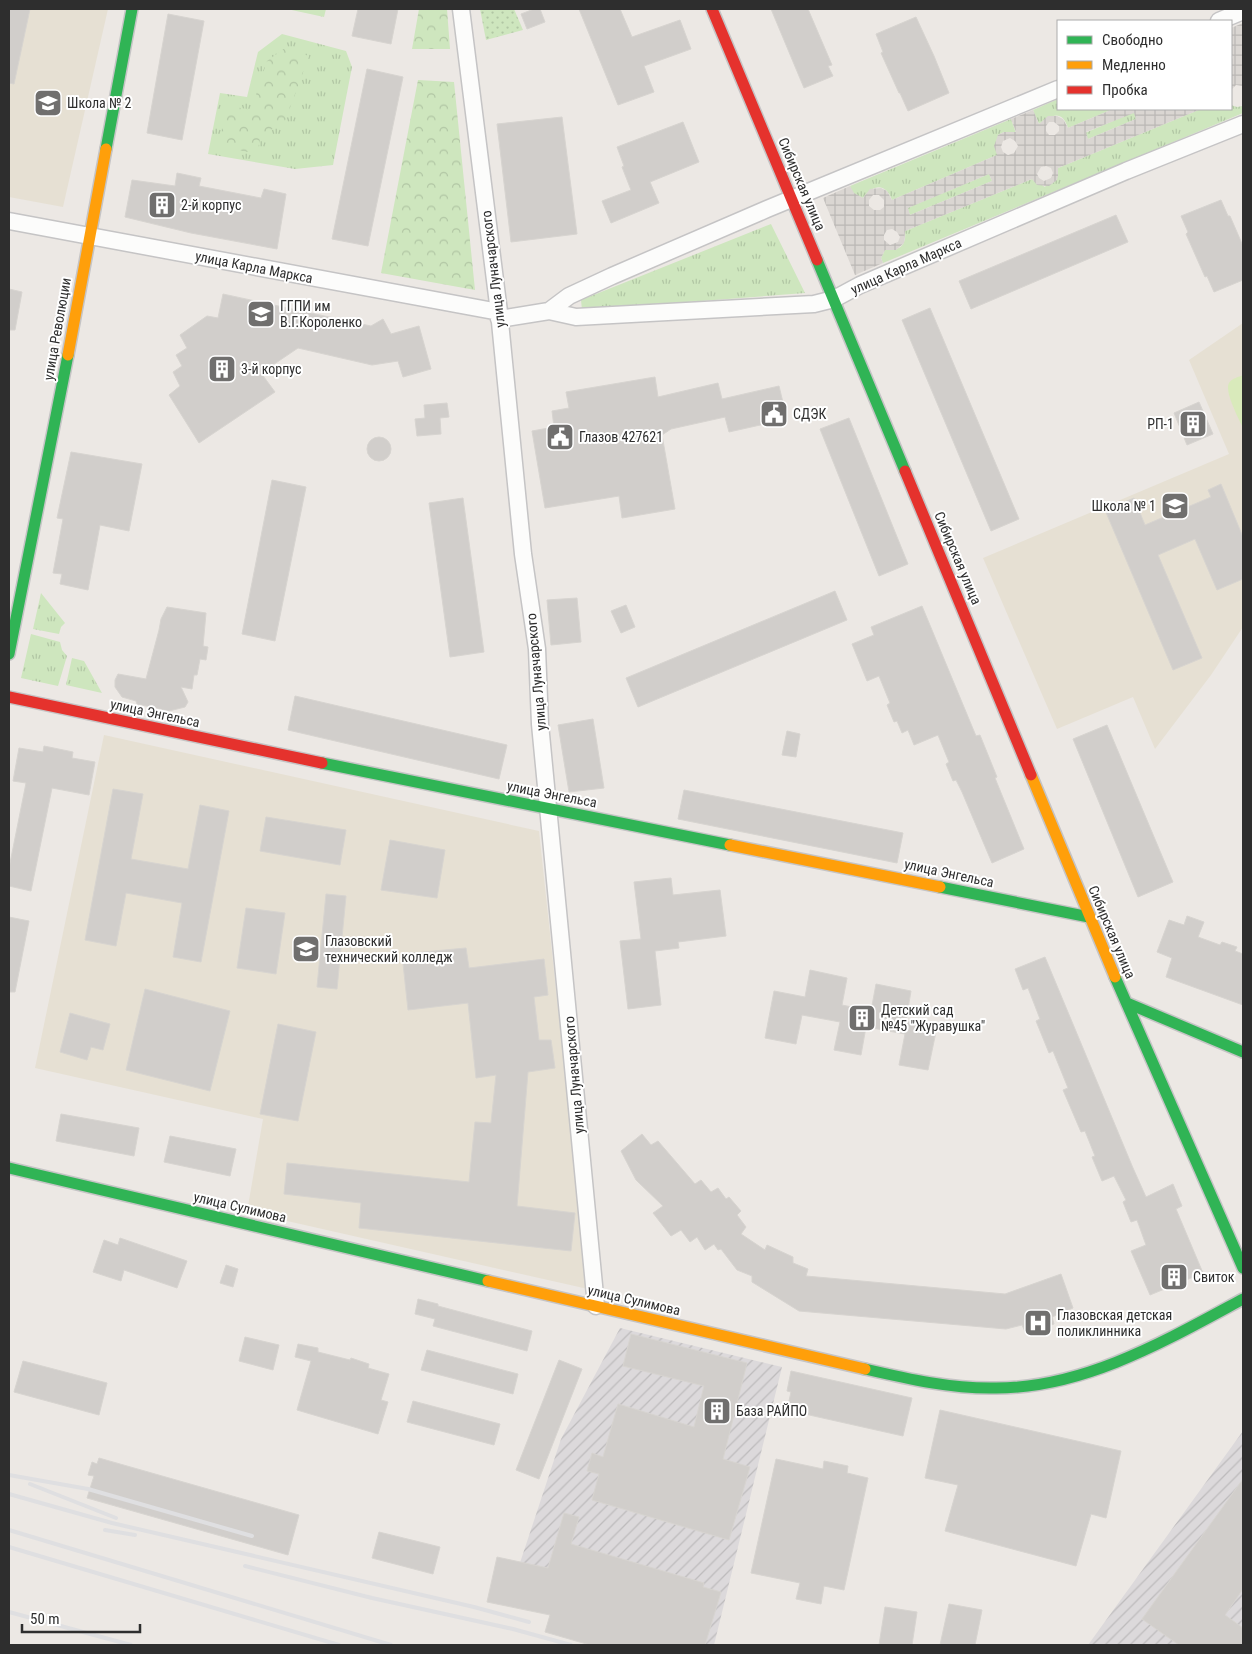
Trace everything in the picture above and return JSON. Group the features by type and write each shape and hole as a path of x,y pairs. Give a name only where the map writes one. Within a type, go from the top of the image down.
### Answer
{"main road":[{"name":"улица Революции","path":"9,654 55,426 132,9"},
{"name":"Сибирская улица","path":"712,9 834,299 1089,918 1243,1268"},
{"name":"улица Энгельса","path":"9,697 1089,918"},
{"path":"1127,1003 1243,1052"},
{"name":"улица Сулимова","path":"9,1168 818,1359 948,1385 988,1388 1021,1387 1074,1377 1154,1345 1243,1299"}],"street":[{"name":"улица Луначарского","path":"461,9 499,315 523,554 537,649 540,724 596,1306"},
{"path":"1221,20 1243,11"},
{"path":"549,312 569,296 1057,89"},
{"name":"улица Карла Маркса","path":"9,221 499,315 549,312 576,318 814,304 834,299 869,281 1126,171 1243,124"}],"shaded area":[{"name":"Школа № 2","path":"9,9 108,9 63,207 9,197"},
{"path":"1243,23 1243,86 1236,85 1232,89 1233,57 1232,28"},
{"path":"1033,110 1039,124 1048,116 1057,116 1063,119 1068,128 1111,110 1199,110 1058,168 1057,180 1049,186 1037,185 1032,179 905,231 904,243 896,250 885,250 881,258 883,263 855,275 823,198 850,186 854,193 863,198 870,189 881,188 887,191 892,200 997,155 994,146 998,135 1004,132 1016,132 1011,119","holes":["1134,113 1136,119 1088,139 1086,132","1049,122 1054,122 1059,126 1059,131 1055,135 1049,135 1046,131 1046,126","1010,138 1015,141 1018,146 1014,153 1008,155 1003,152 1001,147 1003,141","1041,167 1051,168 1053,173 1051,178 1044,181 1039,178 1037,174","989,174 992,181 910,215 908,208","873,195 879,195 884,200 884,207 880,210 874,210 869,206 869,200","892,229 897,232 900,237 898,242 890,245 884,240 887,230"]},
{"name":"Школа № 1","path":"1243,323 1243,627 1211,675 1155,749 1133,697 1057,729 983,558 1229,454 1189,360"},
{"name":"Глазовский технический колледж","path":"104,735 539,831 588,1289 247,1212 263,1119 35,1068"},
{"path":"620,1328 782,1367 714,1645 670,1645 509,1596 561,1439"},
{"path":"1243,1431 1243,1645 1088,1645"}],"green space":[{"path":"287,9 326,9 324,17"},
{"path":"419,9 447,9 450,49 412,49"},
{"path":"480,9 514,9 523,30 486,40"},
{"path":"282,34 346,51 352,67 333,165 295,169 208,154 220,93 247,97 258,52"},
{"path":"285,48 309,56 284,124 261,134 257,154 219,146 226,105 251,110 267,61"},
{"path":"418,80 454,82 475,290 381,273"},
{"path":"1057,99 1057,110 1111,110 1068,128 1063,118 1059,116 1052,116 1039,124 1033,110"},
{"path":"1232,105 1243,106 1243,113 883,263 881,258 885,250 894,250 901,247 905,240 905,231 1032,179 1045,187 1058,168 1199,110 1232,110"},
{"path":"1134,112 1136,119 1088,139 1085,133"},
{"path":"1011,119 1016,133 1004,132 998,135 997,155 892,200 886,190 879,187 871,190 863,198 853,193 850,186"},
{"path":"989,174 992,181 910,215 907,208"},
{"path":"771,224 805,293 582,310 581,300"},
{"path":"1243,375 1243,428 1228,387 1232,380"},
{"path":"41,593 65,623 61,627 59,634 33,629"},
{"path":"31,634 60,642 62,650 67,656 58,686 21,678"},
{"path":"72,658 84,661 102,693 66,685"}],"building":[{"path":"9,9 30,9 14,84 9,83"},
{"path":"358,9 398,9 391,44 352,36"},
{"path":"534,9 540,9 545,22 527,29 521,14"},
{"path":"579,9 620,9 632,37 680,20 691,49 644,66 654,92 618,105"},
{"path":"771,9 808,9 832,65 828,66 833,76 804,88"},
{"path":"168,14 204,21 182,140 147,133"},
{"path":"916,17 949,93 908,111 881,53 883,52 876,34"},
{"path":"367,69 403,77 368,246 332,239"},
{"path":"562,117 577,234 511,242 497,124"},
{"path":"683,122 699,162 650,182 659,203 611,223 602,201 631,190 617,147"},
{"path":"177,173 201,178 199,186 261,198 264,189 286,194 277,249 191,233 125,217 132,180 175,186"},
{"path":"1221,200 1243,246 1243,280 1214,292 1207,276 1205,277 1186,234 1188,232 1181,216"},
{"path":"1116,215 1128,242 971,309 959,281"},
{"path":"9,289 22,292 15,330 9,330"},
{"name":"3-й корпус","path":"223,294 371,326 383,319 391,334 419,326 431,369 403,377 398,361 372,365 298,348 261,373 275,392 199,443 169,395 180,386 173,372 182,366 176,355 187,348 180,335 207,316 218,318"},
{"path":"930,308 1019,519 991,531 902,320"},
{"path":"655,377 658,397 718,383 722,399 779,386 787,419 729,432 725,417 671,429 662,435 675,509 622,518 619,496 545,508 532,431 554,427 552,411 569,408 566,392"},
{"name":"РП-1","path":"1199,402 1213,434 1187,445 1174,413"},
{"path":"447,403 449,417 440,418 441,434 417,436 415,419 425,418 424,405"},
{"path":"849,418 908,564 879,576 820,429"},
{"path":"379,437 387,441 391,449 387,457 379,461 371,457 367,449 371,441"},
{"path":"71,452 142,464 129,531 100,525 88,590 60,584 62,574 53,573 63,519 57,518"},
{"path":"272,480 306,487 275,641 242,634"},
{"path":"1221,484 1243,537 1243,579 1217,590 1195,539 1158,555 1202,658 1173,670 1105,510 1134,498 1145,525 1211,497 1208,490"},
{"path":"463,498 484,652 450,657 429,503"},
{"path":"835,591 847,620 638,707 626,678"},
{"path":"577,598 581,642 551,645 547,600"},
{"path":"626,605 635,627 621,633 611,611"},
{"path":"922,606 976,736 980,735 1024,849 992,863 962,792 956,780 953,781 946,764 949,762 938,735 914,745 908,730 902,733 897,721 894,722 887,705 890,703 879,676 867,681 852,644 874,635 871,627"},
{"path":"167,607 206,613 203,646 208,647 206,660 200,659 197,675 194,675 192,689 181,687 188,702 185,707 169,711 137,704 136,701 122,697 115,687 115,680 118,674 146,679 161,619"},
{"path":"295,696 507,745 499,779 288,730"},
{"path":"593,719 604,788 569,792 558,725"},
{"path":"1107,725 1173,882 1138,897 1073,739"},
{"path":"787,731 800,734 796,757 782,755"},
{"path":"44,746 73,752 72,758 95,762 89,795 52,788 31,891 9,886 9,868 26,783 13,781 19,748 43,752"},
{"path":"113,789 143,794 131,859 188,869 200,805 229,811 201,962 173,957 182,903 126,893 116,946 85,940"},
{"path":"684,790 903,833 897,863 678,819"},
{"path":"266,817 346,830 340,865 260,851"},
{"path":"390,840 445,850 437,898 381,890"},
{"path":"671,878 673,895 720,890 726,936 678,942 679,948 655,951 661,1005 628,1009 620,941 641,939 634,882"},
{"path":"326,894 346,896 337,989 317,987"},
{"path":"246,908 285,913 276,974 237,968"},
{"path":"1187,916 1204,922 1198,937 1220,945 1222,942 1237,947 1235,951 1243,954 1243,1005 1166,977 1172,958 1157,952 1169,920 1184,925"},
{"path":"9,917 29,921 15,992 9,992"},
{"path":"466,948 469,968 544,959 548,995 534,997 539,1040 551,1040 555,1068 528,1072 517,1206 575,1213 571,1251 359,1228 361,1203 284,1194 287,1163 469,1182 475,1122 491,1123 496,1075 476,1078 468,1003 408,1010 402,954"},
{"path":"1045,957 1146,1197 1173,1184 1182,1206 1176,1209 1203,1273 1150,1295 1131,1251 1146,1245 1137,1220 1131,1222 1123,1202 1126,1200 1114,1176 1102,1181 1092,1157 1095,1156 1085,1131 1081,1132 1063,1090 1068,1088 1053,1051 1049,1053 1036,1021 1040,1019 1028,988 1023,990 1015,969"},
{"name":"Детский сад №45 \"Журавушка\"","path":"810,970 847,978 842,1005 871,1011 876,984 911,991 906,1021 937,1027 928,1070 899,1065 905,1034 866,1027 861,1055 834,1050 840,1022 802,1015 796,1044 765,1038 774,991 805,997"},
{"path":"145,989 230,1011 210,1091 126,1070"},
{"path":"70,1013 110,1024 103,1050 91,1047 87,1060 60,1052"},
{"path":"278,1024 316,1032 298,1121 260,1114"},
{"path":"61,1114 139,1128 134,1156 56,1141"},
{"path":"642,1134 651,1145 658,1141 695,1184 701,1180 711,1192 718,1188 726,1199 729,1197 741,1211 737,1215 746,1227 741,1234 765,1250 767,1245 793,1257 793,1263 808,1269 806,1276 1005,1294 1061,1274 1073,1308 1052,1317 1054,1324 1026,1334 1022,1325 1006,1329 799,1311 752,1282 752,1276 737,1270 721,1249 718,1250 714,1244 705,1250 697,1237 690,1242 681,1230 671,1236 653,1213 663,1206 636,1180 621,1151"},
{"path":"170,1136 236,1149 230,1176 164,1162"},
{"path":"120,1238 187,1261 177,1288 124,1270 121,1281 93,1272 104,1240 118,1245"},
{"path":"226,1265 238,1269 233,1287 220,1283"},
{"path":"418,1299 532,1331 527,1351 433,1326 435,1319 415,1314"},
{"path":"631,1334 747,1363 723,1459 750,1467 729,1540 592,1500 599,1474 587,1471 592,1453 603,1457 618,1404 694,1427 704,1386 623,1366"},
{"path":"245,1337 279,1345 273,1370 239,1361"},
{"path":"298,1344 318,1348 318,1352 350,1360 351,1358 369,1364 368,1368 389,1374 381,1400 388,1402 378,1434 297,1410 311,1361 295,1357"},
{"path":"427,1350 518,1374 513,1394 421,1370"},
{"path":"559,1360 582,1369 539,1479 516,1470"},
{"path":"23,1361 107,1383 99,1415 14,1392"},
{"path":"791,1371 912,1398 903,1436 787,1410 791,1392 787,1391"},
{"path":"413,1401 500,1424 494,1445 407,1422"},
{"path":"940,1410 1121,1451 1106,1518 1091,1514 1076,1566 945,1531 958,1485 925,1478"},
{"path":"99,1458 299,1515 288,1555 87,1498 94,1476 88,1475 92,1462 97,1464"},
{"path":"776,1459 823,1469 824,1461 848,1466 847,1473 868,1478 844,1590 824,1586 821,1604 796,1599 800,1583 751,1573"},
{"path":"1243,1479 1243,1589 1225,1615 1243,1628 1243,1645 1179,1645 1142,1619"},
{"path":"564,1513 579,1517 571,1544 704,1583 703,1587 721,1592 705,1645 590,1645 545,1632 550,1615 487,1602 497,1557 548,1568"},
{"path":"379,1532 440,1547 433,1574 372,1558"},
{"path":"949,1604 982,1610 975,1645 940,1645"},
{"path":"885,1607 917,1612 912,1645 879,1645"}],"railway":[{"path":"9,1475 88,1489 252,1536"},
{"path":"30,1484 116,1518"},
{"path":"9,1494 112,1523 474,1607 529,1622"},
{"path":"9,1530 391,1645"},
{"path":"105,1530 135,1535"},
{"path":"9,1547 339,1645"},
{"path":"245,1566 372,1598 513,1629 571,1645"},
{"path":"9,1612 131,1645"}],"traffic: fast":[{"path":"106,149 132,9"},
{"path":"817,260 905,471"},
{"path":"9,654 68,355"},
{"path":"322,763 730,845"},
{"path":"940,887 1089,917"},
{"path":"1115,977 1243,1268"},
{"path":"1127,1003 1243,1052"},
{"path":"9,1168 488,1281"},
{"path":"865,1369 930,1383 963,1387 1029,1386 1093,1371 1124,1359 1185,1330 1243,1299"}],"traffic: slow":[{"path":"68,355 106,149"},
{"path":"1031,775 1115,977"},
{"path":"730,845 940,887"},
{"path":"488,1281 865,1369"}],"traffic: jam":[{"path":"712,9 817,260"},
{"path":"905,471 1031,775"},
{"path":"9,697 322,763"}],"place":[{"name":"Школа № 2","path":"48,103"},
{"name":"2-й корпус","path":"162,205"},
{"name":"ГГПИ им В.Г.Короленко","path":"261,314"},
{"name":"3-й корпус","path":"222,369"},
{"name":"СДЭК","path":"774,414"},
{"name":"РП-1","path":"1193,424"},
{"name":"Глазов 427621","path":"560,437"},
{"name":"Школа № 1","path":"1175,506"},
{"name":"Глазовский технический колледж","path":"306,949"},
{"name":"Детский сад №45 \"Журавушка\"","path":"862,1018"},
{"name":"Свиток","path":"1174,1277"},
{"name":"Глазовская детская поликлинника","path":"1038,1323"},
{"name":"База РАЙПО","path":"717,1411"}]}
